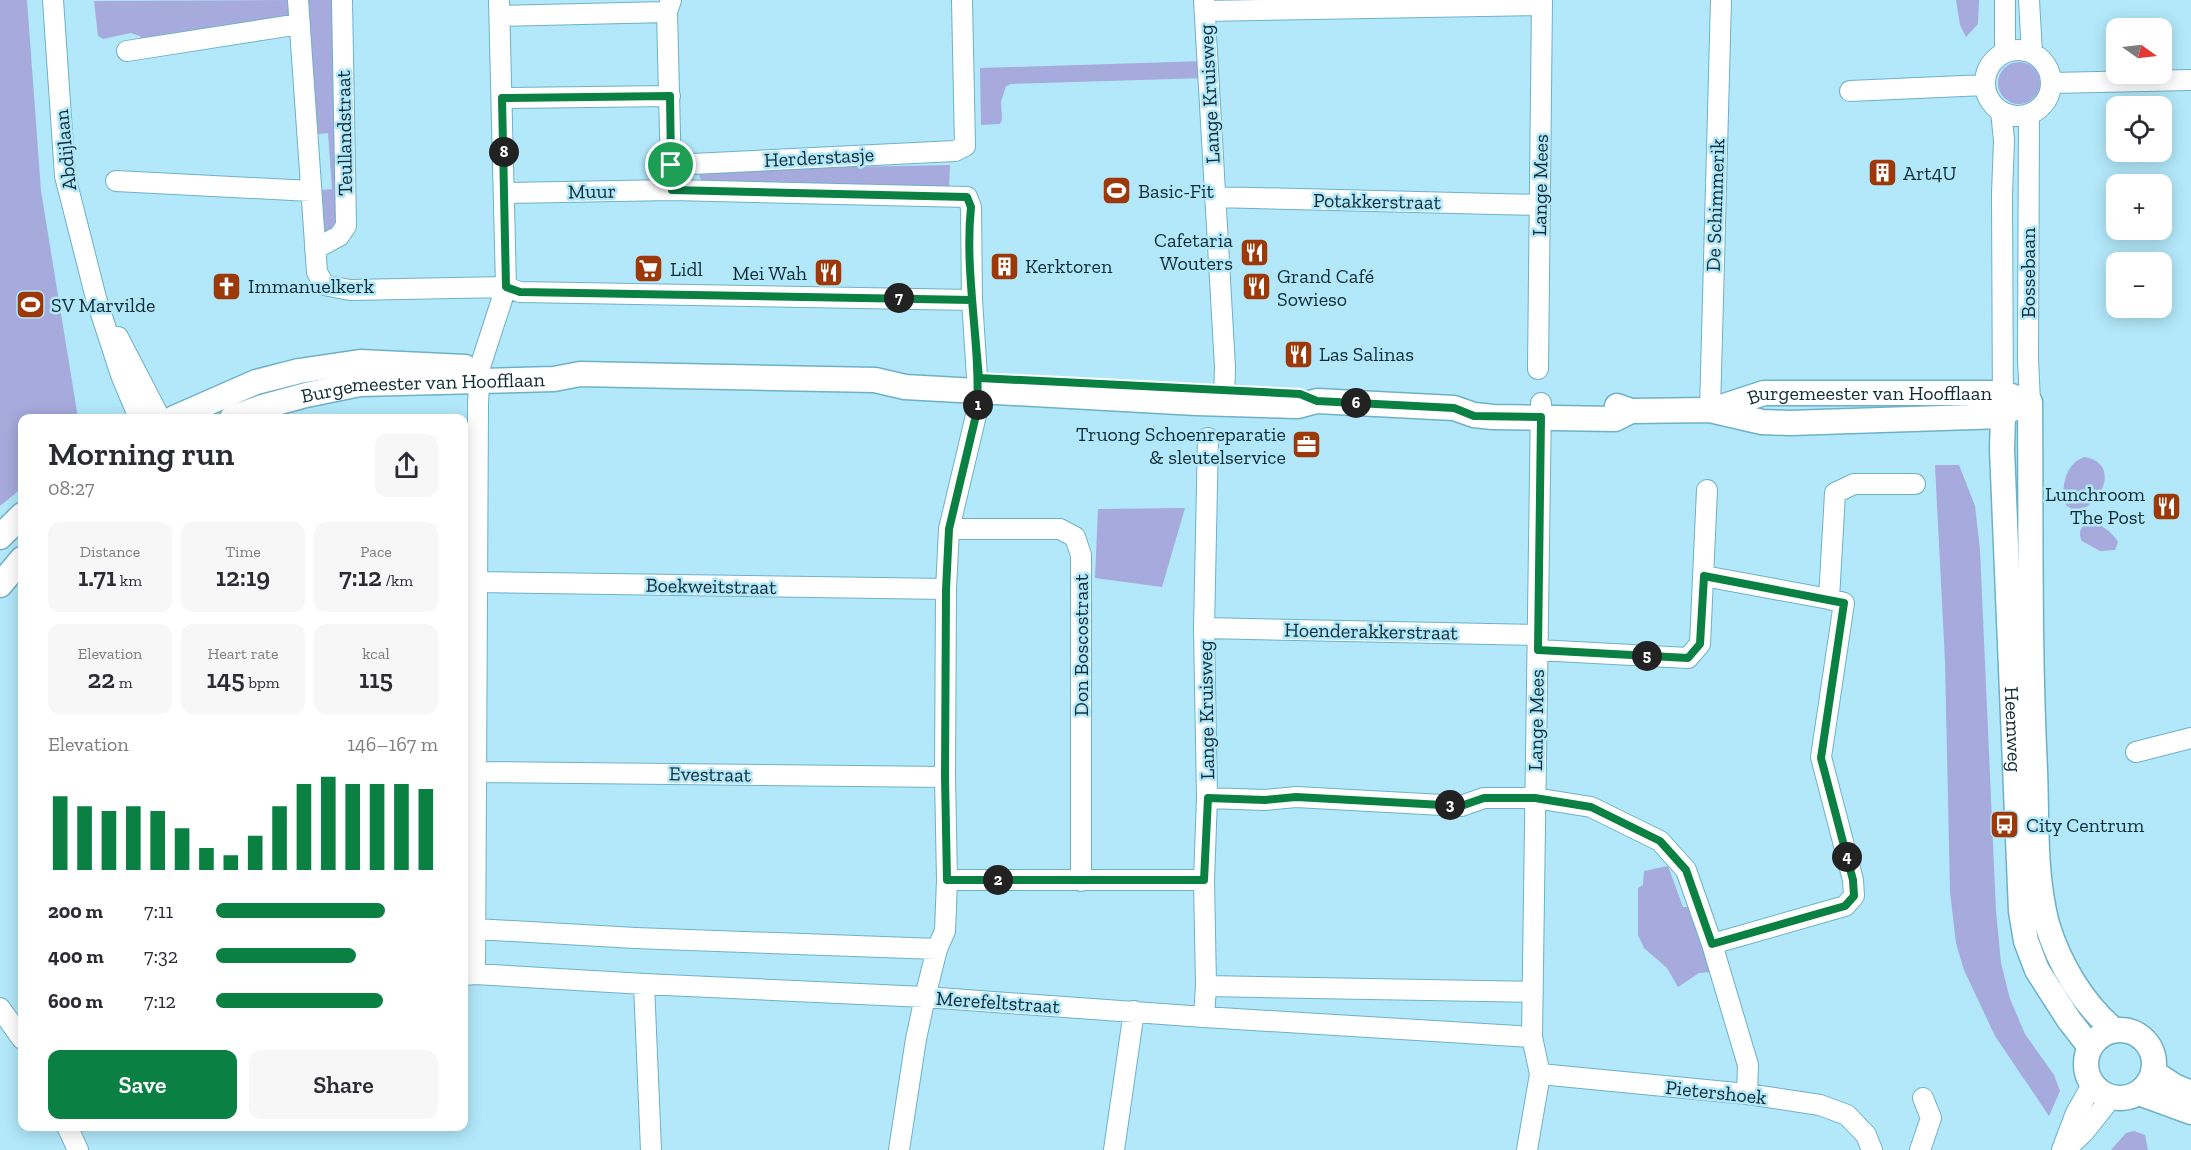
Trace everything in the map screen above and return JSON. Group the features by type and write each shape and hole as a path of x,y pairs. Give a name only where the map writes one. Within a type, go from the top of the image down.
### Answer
{"main road":[{"name":"Burgemeester van Hoofflaan","path":"183,414 256,382 299,371 360,362 554,379 580,374 875,380 905,387 979,385 1224,397 1298,406 1317,401 1454,408 1474,416 1541,410 1615,418 1631,411 1710,410 1764,393 2002,404 2030,402"},
{"name":"Burgemeester van Hoofflaan","path":"245,414 306,395 360,384 479,374"},
{"name":"Heemweg","path":"2030,402 2033,728 2039,879 2048,926 2066,970 2094,1011 2114,1030"},
{"name":"Heemweg","path":"2002,404 2021,911 2026,941 2037,970 2069,1020 2090,1047"},
{"path":"0,537 18,519"},
{"path":"0,585 18,564"},
{"path":"2114,1030 2132,1032 2146,1042 2154,1061 2150,1080 2139,1093 2130,1097 2101,1091 2087,1075 2085,1065 2090,1047 2096,1039 2114,1030"},
{"path":"2153,1072 2174,1086 2191,1093"},
{"path":"2139,1093 2191,1112"}],"street":[{"name":"Abdijlaan","path":"53,0 65,176 96,298 121,375 137,414"},
{"name":"Teullandstraat","path":"298,0 317,272 324,285 350,290 506,287"},
{"name":"Teullandstraat","path":"315,249 339,236 346,226 342,0"},
{"name":"Herderstasje","path":"671,165 955,151 966,146 962,0"},
{"name":"De Schimmerik","path":"1710,410 1721,0"},
{"path":"2005,0 2006,52"},
{"path":"2030,0 2032,53"},
{"path":"1205,5 1542,3"},
{"name":"Lange Mees","path":"1538,369 1542,3"},
{"name":"Lange Kruisweg","path":"1205,5 1225,366 1224,397"},
{"path":"469,974 475,929 479,374 506,287 500,8 669,6 672,190"},
{"path":"127,51 300,24"},
{"path":"2023,50 2032,53 2048,69 2051,83 2045,102 2029,114 2010,115 2001,111 1990,100 1985,85 1986,75 1996,58 2006,52 2023,50"},
{"path":"2051,83 2191,80"},
{"path":"1850,91 1985,85"},
{"path":"502,98 670,96"},
{"name":"Bossebaan","path":"2001,111 2004,140 2002,404"},
{"name":"Bossebaan","path":"2029,114 2028,358 2030,402"},
{"path":"116,182 311,191"},
{"name":"Muur","path":"505,193 672,190 967,197 971,207 972,300"},
{"name":"Potakkerstraat","path":"1214,197 1540,205"},
{"path":"506,287 520,292 972,300 979,385 977,411 949,529 946,590 947,880 945,931 925,997 899,1150"},
{"name":"Abdijlaan","path":"96,298 158,414"},
{"name":"Lange Mees","path":"1540,1074 1532,1037 1541,410"},
{"name":"Lange Kruisweg","path":"1204,1017 1206,986 1204,880 1208,798 1204,627 1208,438"},
{"path":"1829,599 1835,493 1854,484 1915,484"},
{"path":"1707,490 1704,576 1844,603 1821,758 1853,880 1854,896 1845,906 1712,944"},
{"name":"Don Boscostraat","path":"949,529 1060,529 1075,537 1081,555 1082,881"},
{"name":"Hoenderakkerstraat","path":"1204,627 1538,642 1688,658 1700,644 1704,576"},
{"name":"Boekweitstraat","path":"477,582 946,590"},
{"path":"2136,752 2191,738"},
{"name":"Evestraat","path":"476,772 945,777"},
{"path":"1208,798 1265,800 1296,797 1461,806 1484,798 1535,798 1591,807 1660,841 1686,870 1712,944 1748,1065 1747,1094"},
{"path":"947,880 1204,880"},
{"path":"475,929 635,938 938,949"},
{"name":"Merefeltstraat","path":"469,974 925,997 1532,1037"},
{"path":"644,984 651,1150"},
{"path":"1206,986 1533,992"},
{"path":"0,1008 18,1033"},
{"path":"1114,1150 1134,1011"},
{"path":"1527,1150 1540,1074"},
{"name":"Pietershoek","path":"1540,1074 1747,1094 1820,1105 1847,1115 1866,1135 1872,1150"},
{"path":"2064,1150 2076,1113 2101,1091"},
{"path":"1920,1150 1931,1118 1923,1098"},
{"path":"69,1131 78,1150"}],"shaded area":[{"name":"SV Marvilde","path":"0,0 27,0 41,191 77,414 18,414 18,491 0,506"},
{"path":"288,0 290,20 142,44 140,36 131,33 103,39 98,36 94,1"},
{"path":"308,0 340,0 341,228 324,231 322,190 332,189 328,133 318,134"},
{"path":"1956,0 1979,0 1978,24 1966,37 1960,25"},
{"path":"1205,61 1206,78 1011,84 1006,86 1001,102 1002,120 1000,124 981,125 980,68"},
{"path":"2019,62 2027,63 2034,68 2039,75 2039,91 2034,98 2027,103 2019,104 2011,103 2004,98 1999,91 1998,83 1999,75 2004,68 2011,63"},
{"path":"950,165 949,190 702,181 699,176 707,170"},
{"path":"2085,457 2096,461 2102,468 2105,476 2104,485 2093,502 2074,511 2066,505 2064,484 2073,464"},
{"path":"1935,465 1959,465 1975,506 1980,550 1996,911 2001,963 2010,999 2025,1034 2054,1075 2060,1091 2049,1116 1995,1036 1964,970 1956,943 1950,892 1945,661"},
{"path":"1185,508 1162,587 1095,578 1098,509"},
{"path":"2088,523 2101,526 2112,534 2118,542 2115,550 2100,551 2082,541 2080,530"},
{"path":"1668,866 1683,907 1698,907 1711,972 1699,973 1678,987 1667,968 1644,948 1638,935 1638,888 1643,885 1644,871"},
{"path":"2134,1131 2145,1135 2148,1150 2111,1150 2126,1133"}],"place":[{"name":"Art4U","path":"1882,173"},
{"name":"Basic-Fit","path":"1117,191"},
{"name":"Cafetaria Wouters","path":"1254,252"},
{"name":"Kerktoren","path":"1004,266"},
{"name":"Lidl","path":"649,269"},
{"name":"Mei Wah","path":"828,273"},
{"name":"Immanuelkerk","path":"227,286"},
{"name":"Grand Café Sowieso","path":"1256,287"},
{"name":"SV Marvilde","path":"30,305"},
{"name":"Las Salinas","path":"1298,354"},
{"name":"Truong Schoenreparatie & sleutelservice","path":"1307,445"},
{"name":"Lunchroom The Post","path":"2166,506"},
{"name":"City Centrum","path":"2005,825"}],"route":[{"path":"671,165 670,96 502,98 506,287 520,292 972,300 977,366 979,378 1300,394 1317,401 1454,408 1474,416 1541,417 1538,650 1688,658 1700,644 1704,576 1844,603 1821,758 1853,880 1854,896 1845,906 1712,944 1686,870 1660,841 1591,807 1535,798 1484,798 1461,806 1296,797 1265,800 1208,798 1204,880 947,880 946,590 949,529 977,411 979,378 972,300 971,207 967,197 672,190 671,165"}]}
